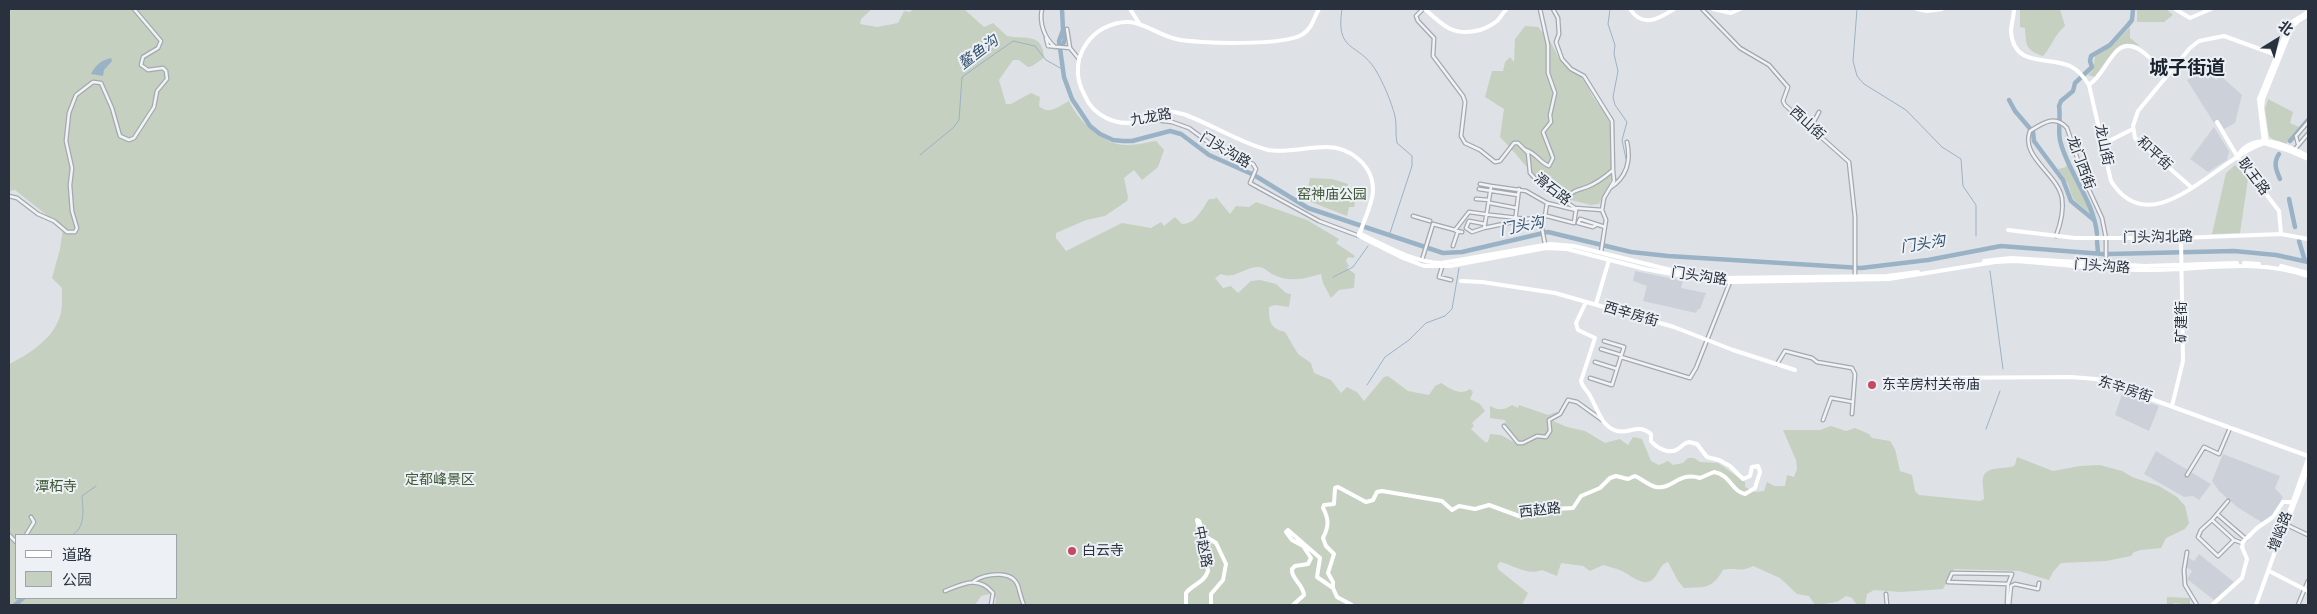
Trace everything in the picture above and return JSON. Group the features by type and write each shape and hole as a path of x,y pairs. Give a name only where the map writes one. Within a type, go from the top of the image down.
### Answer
{"street":[{"path":"9,196 17,198 38,214 56,222 67,232 72,234 76,231 70,185 72,168 66,141 69,111 75,97 93,82 101,83 112,108 120,136 129,140 134,138 152,110 157,91 167,79 166,71 162,68 148,70 142,66 143,57 158,48 161,41 134,9"},
{"path":"1042,9 1041,23 1046,37 1055,47 1069,48"},
{"path":"1130,9 1139,23"},
{"path":"1067,29 1069,48 1079,59 1084,46 1100,30 1128,22 1139,23 1173,38 1186,41 1206,43 1287,40 1302,35 1312,26 1319,9"},
{"path":"1507,9 1497,21 1486,28 1468,33 1460,33 1443,26 1424,9 1416,16 1418,21 1434,38 1433,56 1463,96 1465,102 1461,136 1465,143 1480,150 1495,162 1500,161 1514,143 1518,143 1526,150 1532,152 1538,160 1549,166 1553,158 1543,132 1551,122 1550,116 1555,93 1548,73 1548,45 1540,9"},
{"path":"1552,9 1558,18 1559,34 1556,42 1562,59 1571,69 1584,76 1612,121 1614,181 1604,198 1602,210 1606,220 1601,253"},
{"path":"1630,9 1642,18 1650,21 1657,20 1674,9"},
{"name":"西山街","path":"1702,9 1740,48 1769,65 1788,87 1783,101 1785,105 1849,162 1855,217 1855,276"},
{"path":"1713,9 1731,13 1740,9"},
{"path":"1918,9 1926,11 1942,9"},
{"name":"龙山街","path":"2014,9 2011,31 2019,51 2034,60 2069,66 2081,73 2086,80 2089,85 2111,181 2117,190 2136,204 2153,206 2164,203 2192,187 2238,156 2265,142"},
{"path":"2175,9 2190,18 2211,9"},
{"path":"2308,14 2292,22 2259,99 2265,142 2294,151 2308,158"},
{"name":"和平街","path":"2192,187 2138,141 2133,129 2138,111 2194,44 2213,37 2231,38 2278,56"},
{"path":"2089,85 2102,74 2114,53 2120,48 2128,46 2144,52 2167,76"},
{"name":"九龙路","path":"1079,59 1078,79 1088,103 1097,112 1110,120 1133,122 1168,112 1183,114 1269,150 1326,147 1340,148 1346,151 1364,163 1372,178 1373,193 1359,233"},
{"path":"1811,127 1819,112"},
{"name":"门头沟路","path":"1146,119 1172,122 1188,128 1216,148 1253,164 1256,169 1250,183 1292,208 1306,212 1319,221 1359,233 1422,260 1442,264"},
{"name":"龙门西街","path":"2056,236 2063,211 2062,196 2054,179 2028,148 2027,138 2030,131 2058,120 2063,122 2067,128 2085,182 2102,218 2106,238 2106,265"},
{"name":"耿王路","path":"2217,122 2238,156 2279,211 2280,234"},
{"path":"2298,144 2296,136 2308,122"},
{"path":"2102,144 2133,129"},
{"path":"2294,151 2308,134"},
{"path":"1610,188 1616,184 1629,162 1627,142"},
{"name":"滑石路","path":"1526,150 1528,168 1534,179 1575,208 1602,210"},
{"path":"1567,203 1569,195 1575,189 1587,187 1614,170"},
{"path":"1480,184 1519,189 1547,203 1576,210 1574,223 1540,217 1470,231 1466,228 1468,221 1485,224"},
{"path":"1484,228 1490,202 1491,186"},
{"path":"1479,189 1518,195"},
{"path":"1514,222 1519,189"},
{"path":"1476,199 1516,208"},
{"path":"1545,217 1547,203"},
{"path":"1453,246 1456,231 1470,212 1527,219"},
{"path":"1413,216 1462,232"},
{"path":"1422,260 1431,223 1430,216"},
{"path":"1540,217 1546,246"},
{"path":"1596,225 1593,227 1578,223 1580,219 1605,227"},
{"name":"门头沟北路","path":"2008,230 2056,236 2106,238 2181,238 2280,234 2308,239"},
{"name":"门头沟路","path":"1359,233 1412,262 1424,266 1546,246 1601,253 1678,272 1730,280"},
{"name":"矿建街","path":"2172,406 2182,361 2181,238"},
{"name":"门头沟路","path":"1601,253 1609,260 1698,279 1730,280 1855,276 1889,279 1995,262 2014,261 2106,265 2145,270 2182,265 2260,266 2285,269 2308,275"},
{"path":"1596,304 1609,260"},
{"path":"1442,264 1438,277 1451,280"},
{"path":"1601,349 1690,378 1708,340 1730,280"},
{"name":"西辛房街","path":"1461,281 1482,282 1544,291 1596,304 1674,327 1795,370"},
{"path":"1586,302 1576,323 1578,330 1595,338 1581,381 1602,420"},
{"path":"1590,378 1612,385 1624,347 1604,341"},
{"path":"1777,364 1785,351 1812,358 1817,362 1852,368 1855,374 1852,414"},
{"path":"1594,362 1617,369"},
{"name":"东辛房街","path":"1932,378 2085,377 2172,406 2308,458"},
{"path":"1823,420 1831,398 1853,402"},
{"path":"1504,426 1518,443 1523,444 1537,436 1546,437 1550,431 1549,420 1560,414 1568,400 1577,402 1602,420"},
{"name":"西赵路","path":"1333,588 1333,582 1328,573 1334,554 1326,546 1323,538 1329,526 1323,508 1324,505 1334,504 1335,488 1338,487 1366,502 1373,500 1377,492 1382,491 1442,501 1452,510 1459,506 1475,509 1490,505 1519,516 1528,515 1536,510 1572,508 1576,506 1580,496 1600,488 1606,481 1616,476 1628,479 1635,476 1648,484 1660,487 1687,476 1693,475 1700,478 1714,472 1726,476 1740,493 1745,494 1755,488 1760,472 1758,466 1752,467 1750,476 1743,479 1730,466 1719,460 1707,457 1697,444 1689,442 1678,449 1664,450 1656,447 1651,441 1651,434 1648,431 1640,428 1634,428 1625,432 1615,431 1602,420"},
{"path":"2187,475 2204,446 2219,454 2230,428"},
{"name":"增峪路","path":"2257,605 2308,458"},
{"name":"增峪路","path":"2257,605 2308,468"},
{"path":"2228,501 2212,520 2200,530 2198,537 2217,556 2227,549 2234,540"},
{"path":"2242,544 2257,528 2273,517 2283,502 2293,502"},
{"path":"2217,514 2246,538"},
{"path":"27,534 34,522 31,517"},
{"name":"中赵路","path":"1186,605 1186,594 1193,586 1201,582 1208,571 1197,520 1205,536 1216,543 1226,564 1223,580 1211,594 1211,605"},
{"path":"2212,520 2234,540 2242,544 2247,559 2242,578 2212,605"},
{"path":"2287,525 2308,535"},
{"path":"1293,605 1304,595 1304,589 1293,576 1292,569 1295,566 1308,564 1311,558 1303,546 1288,535 1286,532 1288,530 1320,558 1318,577 1333,588 1337,597 1352,605"},
{"path":"2187,552 2184,570 2185,585 2197,605"},
{"path":"2008,584 1948,582 1952,573 1985,572 2012,574 2008,584 2008,605"},
{"path":"2269,572 2306,590"},
{"path":"945,591 995,574 1009,576 1018,586 1024,605"},
{"path":"974,581 984,584 992,593 991,605"},
{"path":"2298,605 2306,590 2308,581"},
{"path":"2008,605 2011,586 2015,584 2038,589 2039,583"},
{"path":"1886,594 1887,605"}],"shaded area":[{"path":"2206,69 2216,80 2221,76 2242,95 2235,123 2224,129 2218,120 2214,123 2187,80"},
{"path":"2214,127 2229,151 2227,160 2208,172 2190,159"},
{"path":"1635,271 1683,281 1681,288 1706,293 1700,309 1696,313 1643,301 1647,286 1633,281"},
{"path":"2122,394 2159,406 2149,431 2115,415"},
{"path":"2156,451 2211,484 2199,500 2193,496 2184,497 2144,474"},
{"path":"2223,454 2280,476 2275,488 2283,497 2271,517 2263,523 2237,507 2219,491 2212,481"},
{"path":"2199,554 2234,582 2214,600 2187,579 2192,571 2186,567 2189,558 2194,561"}],"green space":[{"path":"9,9 872,9 861,19 860,24 877,27 898,23 904,11 910,12 913,9 964,9 984,27 993,23 1007,36 1031,38 1036,40 1043,49 1044,58 1032,66 1028,67 1019,60 1013,60 999,80 1006,104 1011,104 1031,93 1040,97 1039,106 1047,110 1054,109 1069,101 1079,117 1093,131 1111,142 1120,145 1132,145 1156,141 1164,150 1158,167 1142,180 1134,170 1124,178 1128,197 1127,201 1105,216 1086,220 1056,233 1056,238 1066,251 1122,223 1151,228 1161,222 1164,226 1175,217 1182,224 1191,222 1209,199 1215,199 1216,197 1230,214 1236,206 1249,207 1256,202 1307,220 1339,239 1336,243 1355,256 1353,258 1348,257 1346,261 1349,266 1347,268 1355,274 1354,288 1339,290 1331,298 1323,283 1321,274 1302,279 1291,279 1279,277 1264,268 1258,267 1230,275 1221,274 1215,278 1223,288 1231,286 1238,293 1251,281 1260,280 1276,284 1286,293 1291,294 1289,307 1275,305 1269,307 1271,324 1276,329 1285,332 1298,354 1311,363 1314,373 1331,380 1341,393 1347,387 1357,392 1364,401 1384,377 1388,376 1408,391 1429,395 1435,386 1441,383 1459,392 1470,389 1473,392 1470,399 1480,404 1485,411 1472,423 1474,426 1471,429 1485,442 1488,442 1490,434 1501,435 1519,445 1507,433 1505,420 1490,418 1490,406 1501,409 1512,405 1518,408 1519,405 1548,415 1557,412 1559,416 1553,421 1567,427 1585,431 1605,443 1620,439 1628,445 1633,437 1642,439 1651,461 1659,465 1668,461 1673,465 1683,463 1688,458 1694,458 1700,462 1718,463 1745,482 1745,487 1755,492 1764,491 1767,482 1774,486 1785,486 1787,475 1794,477 1797,469 1796,460 1783,430 1820,430 1831,426 1846,431 1855,428 1869,434 1872,438 1890,441 1895,449 1900,471 1912,475 1915,491 1919,495 1980,501 1984,499 1983,479 1985,474 1992,469 2007,468 2015,465 2017,457 2053,471 2080,466 2100,465 2122,471 2132,477 2159,486 2177,497 2185,506 2189,523 2185,529 2166,538 2161,548 2141,550 2134,552 2131,556 2106,561 2061,563 2049,580 2019,571 1954,569 1943,589 1901,592 1874,590 1867,594 1865,605 1857,605 1852,598 1846,596 1837,602 1815,605 1809,596 1797,594 1780,578 1753,566 1741,570 1723,570 1715,581 1707,586 1684,588 1668,562 1663,565 1652,580 1644,582 1620,570 1603,565 1590,571 1583,566 1561,563 1557,576 1542,570 1536,572 1526,571 1500,562 1497,566 1499,570 1528,593 1522,605 995,605 996,598 989,594 981,596 975,605 9,605 9,364 24,356 45,340 55,327 62,308 62,288 52,278 60,249 63,228 15,190 9,191"},
{"path":"2020,9 2060,9 2065,26 2043,56 2033,52 2028,46 2025,28 2020,27"},
{"path":"2137,9 2166,9 2173,15 2164,22 2137,22"},
{"path":"1525,26 1538,27 1550,41 1560,60 1581,77 1608,117 1612,134 1611,180 1599,204 1591,205 1571,200 1566,195 1547,186 1500,137 1504,109 1485,97 1492,71 1503,71 1505,62 1510,57 1514,62 1515,39"},
{"path":"2130,27 2130,38 2140,46 2132,44 2119,48 2108,58 2095,77 2088,75 2093,70 2095,56 2114,44"},
{"path":"2268,99 2293,112 2290,123 2299,127 2286,144 2269,136 2265,109"},
{"path":"2067,164 2092,215 2073,199 2068,184 2058,169 2066,167"},
{"path":"2235,165 2248,179 2240,233 2212,234 2226,173"},
{"name":"窑神庙公园","path":"1310,178 1332,179 1348,184 1348,190 1357,194 1354,207 1349,207 1347,216 1306,200"},
{"path":"2167,597 2190,598 2190,605 2174,603 2174,605 2167,605"}],"water":[{"path":"111,58 112,61 104,70 103,76 91,74 94,68 104,60"}],"waterway":[{"name":"门头沟","path":"1062,9 1063,30 1059,41 1064,77 1072,99 1090,126 1100,134 1113,140 1123,141 1132,141 1170,131 1181,134 1209,155 1254,175 1308,208 1443,253 1462,252 1548,232 1631,252 1861,268 1928,260 2001,246 2103,254"},
{"path":"1342,9 1341,23 1345,40 1368,60 1378,74 1395,116 1397,143 1412,156 1412,166 1389,236"},
{"path":"1610,9 1608,24 1615,45 1614,54 1618,71 1613,97 1615,105 1627,122 1622,140 1626,159"},
{"path":"1857,9 1853,61 1857,76 1864,84 1906,110 1942,147 1961,159 1963,186 1976,205 1976,236"},
{"path":"2097,234 2087,200 2070,167 2061,144 2059,135 2059,106 2061,101 2073,91 2075,83 2092,67 2091,56 2110,45 2132,20 2133,9"},
{"name":"门头沟","path":"1061,47 1065,38 1063,30"},
{"name":"鳌鱼沟","path":"920,155 954,127 959,120 962,77 1013,41 1035,46 1046,60 1062,69"},
{"path":"2009,100 2015,111 2033,132 2034,141 2063,180 2071,201 2094,220"},
{"path":"2290,141 2308,120"},
{"path":"2279,154 2276,170 2280,179"},
{"path":"2289,199 2295,227"},
{"path":"2097,241 2098,253"},
{"path":"2299,241 2305,261"},
{"path":"1333,277 1353,267 1368,246"},
{"name":"门头沟","path":"2108,254 2234,251 2276,255 2308,262"},
{"path":"1367,385 1385,357 1409,340 1426,323 1445,316 1452,309 1459,268"},
{"path":"1990,271 2003,369"},
{"path":"1986,429 2000,391"},
{"path":"73,534 80,528 82,523 82,496 96,486"},
{"path":"15,605 22,599"}],"place":[{"name":"东辛房村关帝庙","path":"1872,385"},
{"name":"白云寺","path":"1072,551"}],"district":[{"name":"城子街道","path":"2187,69"}],"park label":[{"name":"定都峰景区","path":"440,480"},
{"name":"潭柘寺","path":"56,487"}]}
